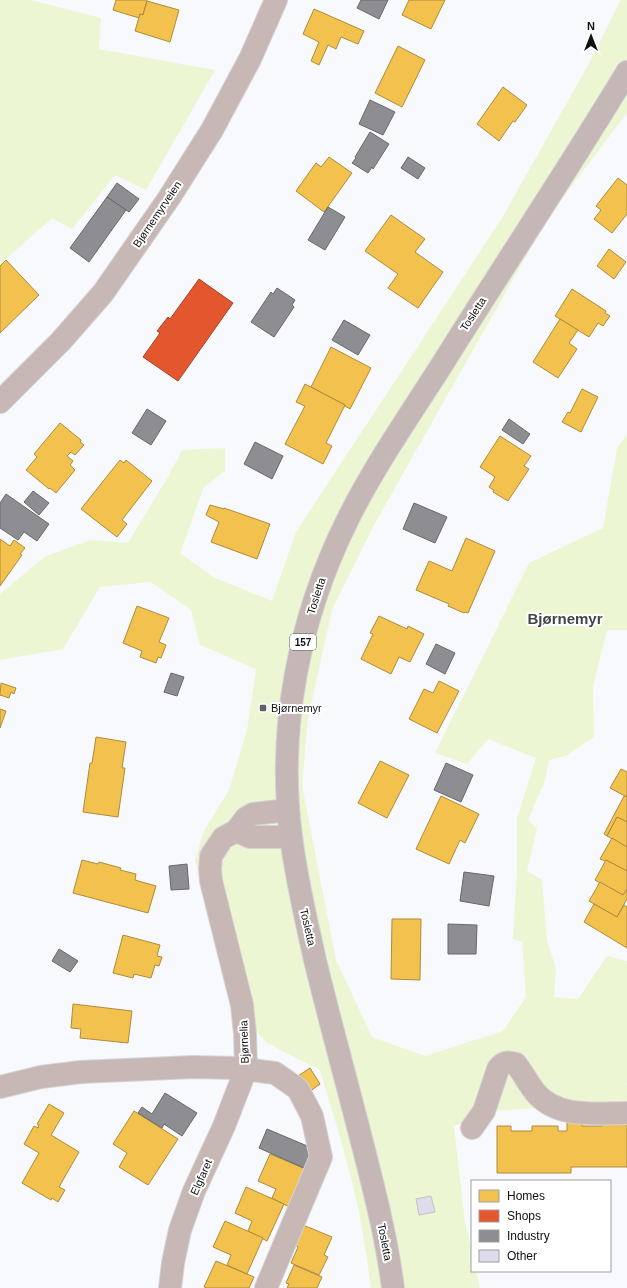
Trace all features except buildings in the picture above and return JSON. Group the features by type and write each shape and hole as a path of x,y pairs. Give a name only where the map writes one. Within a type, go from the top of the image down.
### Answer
{"main road":[{"name":"Tosletta","path":"393,1288 389,1257 372,1181 300,897 291,837 288,810 287,761 291,702 300,654 310,616 335,546 352,512 385,454 476,309 539,214 627,72"}],"street":[{"name":"Bjørnemyrveien","path":"0,402 61,342 103,293 164,205 212,130 250,59 276,0"},
{"name":"Bjørnelia","path":"0,1087 41,1076 81,1072 193,1067 246,1069 242,1005 211,881 211,856 223,838 236,831 246,818 253,814 288,810"},
{"path":"236,831 250,837 291,837"},
{"path":"472,1128 484,1111 498,1069 502,1064 508,1062 516,1064 539,1097 559,1110 576,1113 627,1113"},
{"path":"246,1069 275,1072 298,1089 312,1116 321,1156 266,1288"},
{"name":"Elgfaret","path":"170,1288 173,1263 180,1230 194,1191 224,1126 246,1069"}],"green space":[{"path":"0,0 31,0 101,18 99,49 215,70 146,190 115,175 72,229 52,218 0,264"},
{"path":"621,0 627,0 627,113 549,216 373,527 332,610 308,718 302,785 336,960 372,1037 425,1056 503,1031 526,997 522,942 513,939 517,872 517,818 536,758 488,739 467,764 435,753 529,563 603,528 617,448 627,434 627,630 607,630 593,687 594,737 566,756 549,760 545,781 528,820 537,828 527,871 542,880 547,941 556,968 554,997 578,999 607,956 627,961 627,1106 579,1105 493,1111 454,1126 465,1222 471,1249 471,1272 476,1272 480,1288 371,1288 357,1203 340,1136 320,1070 267,1043 230,1003 195,860 204,831 229,790 247,730 256,669 200,645 191,610 151,582 100,587 63,649 0,660 0,594 46,556 91,540 128,543 169,475 182,450 225,448 225,471 204,487 180,553 213,577 272,601 296,532 502,218 591,60"}],"place":[{"name":"Bjørnemyr","path":"263,708"}],"district":[{"name":"Bjørnemyr","path":"565,618"}]}
